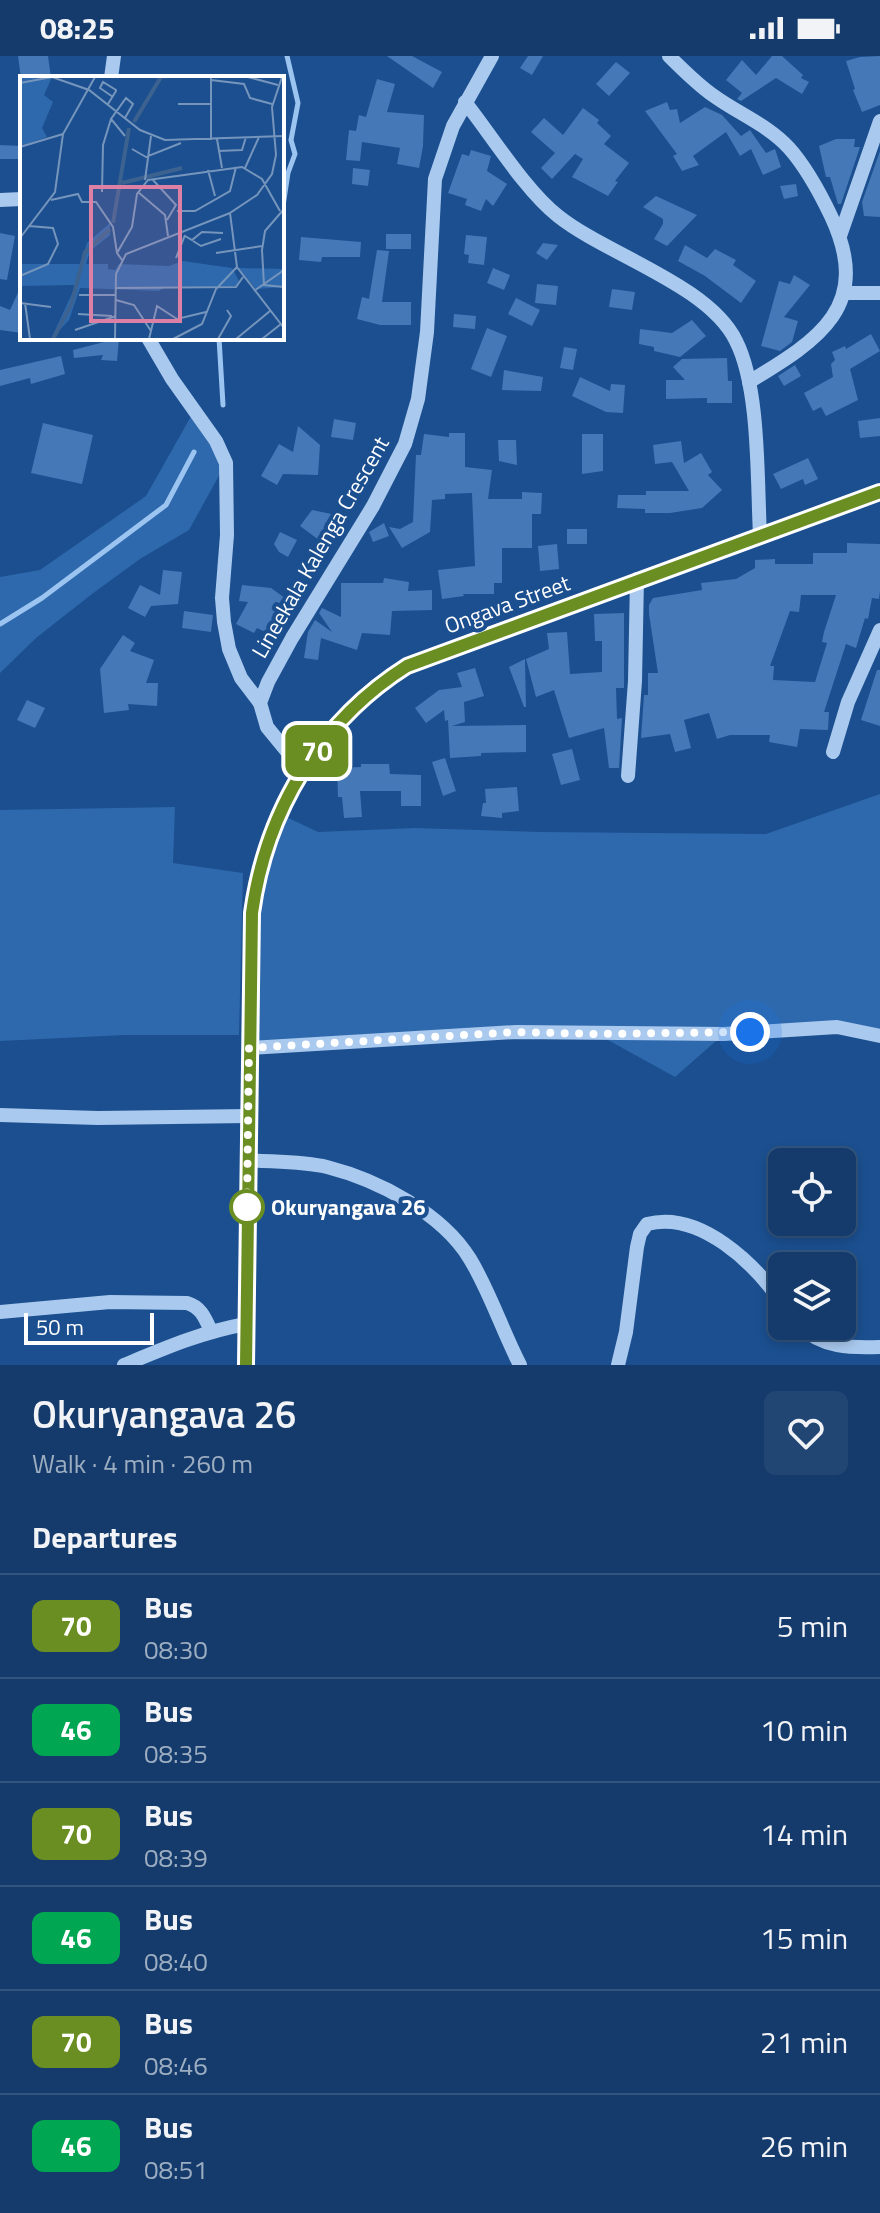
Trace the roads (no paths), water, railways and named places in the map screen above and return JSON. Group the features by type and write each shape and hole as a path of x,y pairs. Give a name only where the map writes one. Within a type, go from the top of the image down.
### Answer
{"street":[{"path":"111,76 114,56"},
{"name":"Lineekala Kalenga Crescent","path":"260,703 292,638 373,506 405,444 418,399 427,332 435,179 465,102 492,56"},
{"path":"669,56 714,96 763,126 789,148 824,201 840,236 846,270 845,293 829,320 798,352 749,382"},
{"path":"465,102 547,207 570,225 684,291 719,318 736,341 749,382 760,535"},
{"path":"840,236 880,121"},
{"path":"0,200 20,199"},
{"path":"845,293 880,293"},
{"path":"149,340 172,379 216,441 226,463 227,535 222,598 229,649 241,678 260,703 267,727 303,771"},
{"name":"Ongava Street","path":"246,1365 247,1160 254,899 272,831 303,771 346,714 376,686 407,666 880,492"},
{"path":"628,776 637,579"},
{"path":"833,752 848,702 880,630"},
{"path":"249,1048 516,1032 724,1034 837,1027 880,1036"},
{"path":"0,1115 98,1118 249,1116"},
{"path":"247,1160 328,1167 422,1209 454,1238 469,1258 520,1365"},
{"path":"618,1365 626,1332 637,1247 640,1234 647,1224 658,1221 681,1225 718,1239 740,1255 768,1284"},
{"path":"0,1312 110,1302 187,1303 203,1313 211,1331"},
{"path":"124,1365 211,1331 246,1324"},
{"path":"821,1340 850,1348 880,1347"}],"waterway":[{"path":"284,200 295,154 291,140 298,103 287,56"},
{"path":"219,340 223,405"},
{"path":"0,624 42,598 166,505 194,452"}],"place":[{"name":"Okuryangava 26","path":"247,1207"}]}
